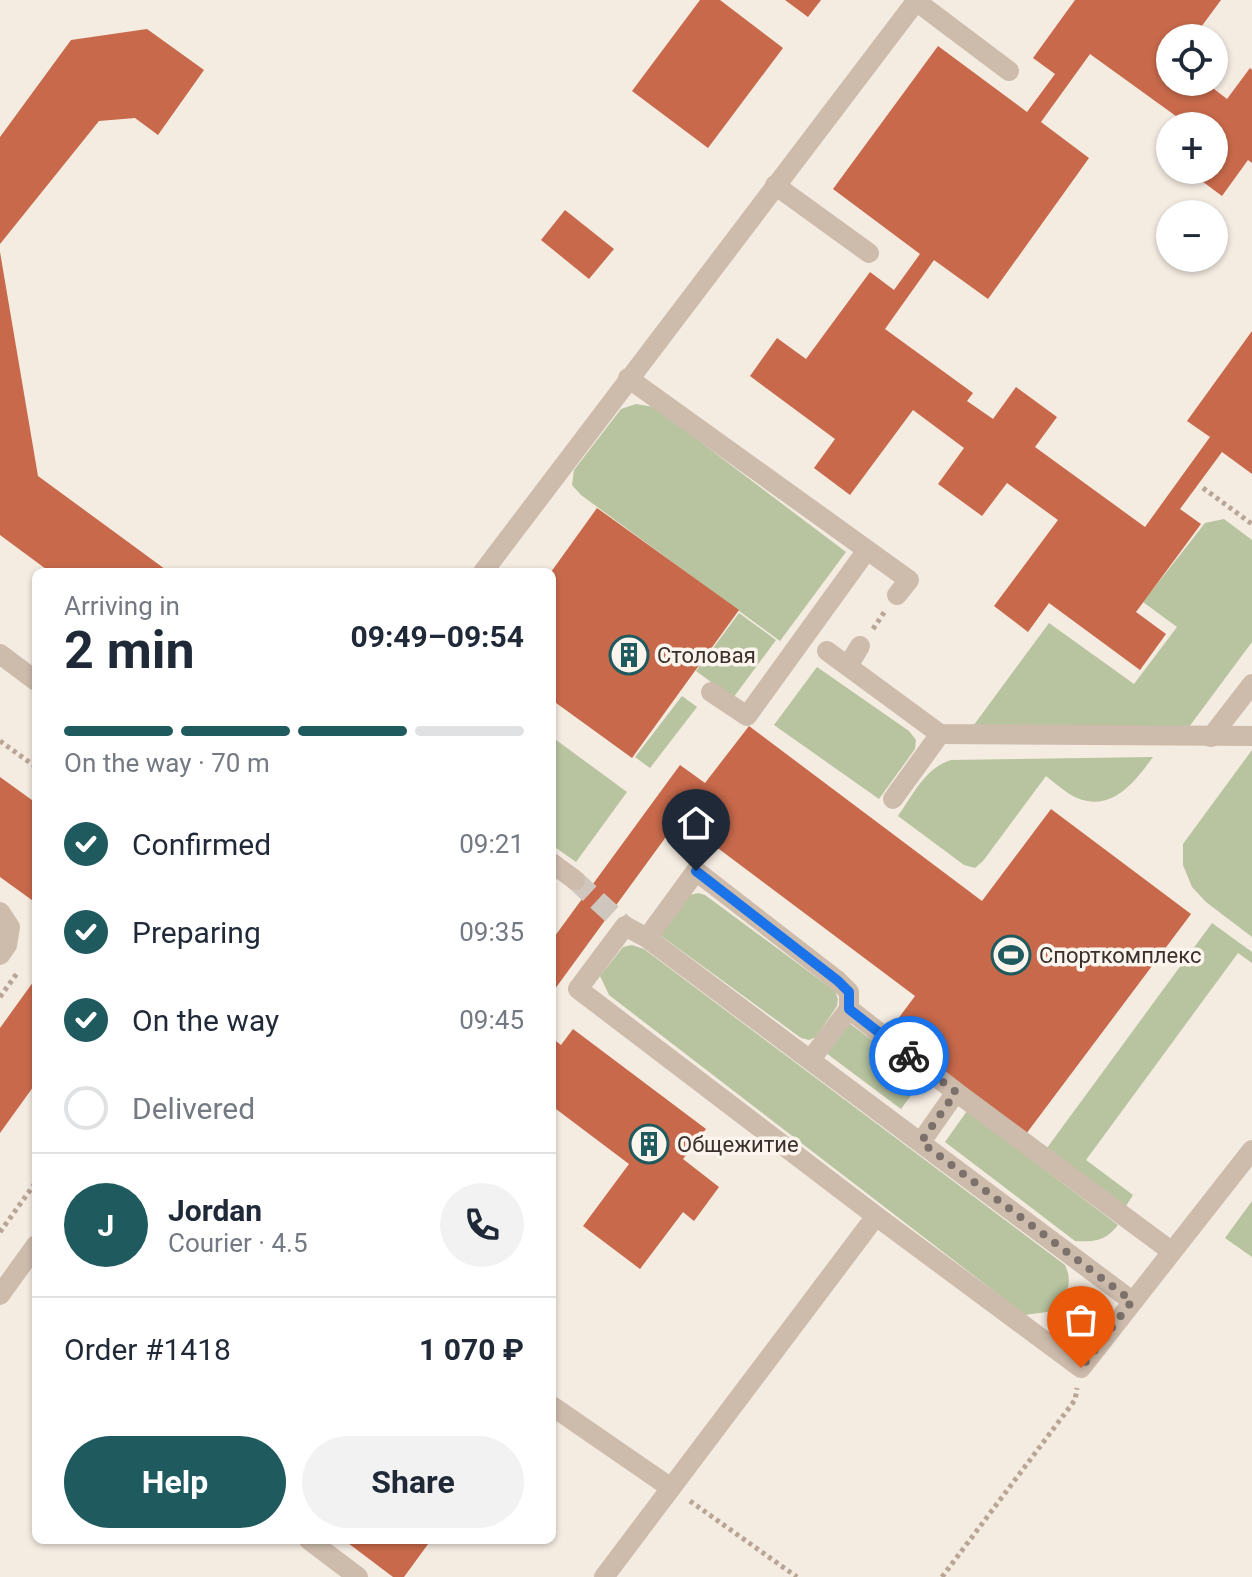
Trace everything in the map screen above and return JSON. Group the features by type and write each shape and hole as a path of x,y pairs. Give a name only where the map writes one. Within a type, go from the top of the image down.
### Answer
{"street":[{"path":"486,568 916,0 1009,71"},
{"path":"775,185 869,253"},
{"path":"628,378 909,580 897,595"},
{"path":"711,692 747,716 867,550"},
{"path":"848,666 860,646"},
{"path":"827,651 940,734 1252,736"},
{"path":"0,654 32,678"},
{"path":"1211,737 1252,684"},
{"path":"893,799 940,734"},
{"path":"556,866 575,880"},
{"path":"647,938 696,871 849,992 849,1009 811,1059"},
{"path":"0,912 10,927 7,945 0,955"},
{"path":"1132,1301 647,938 625,926 578,989 1081,1368 1252,1150"},
{"path":"849,1009 1171,1251"},
{"path":"921,1142 956,1092"},
{"path":"604,1577 876,1216"},
{"path":"0,1295 7,1271 32,1249"},
{"path":"556,1409 671,1488"},
{"path":"314,1544 358,1577"}],"path":[{"path":"1203,488 1252,524"},
{"path":"860,646 897,595"},
{"path":"0,741 32,764"},
{"path":"0,1232 32,1188"},
{"path":"942,1577 1075,1400 1081,1368"},
{"path":"671,1488 797,1577"}],"green space":[{"path":"636,404 654,407 846,552 780,641 581,495 572,485 574,470 621,409"},
{"path":"1224,519 1252,540 1252,642 1186,731 968,733 1049,623 1134,684 1177,627 1143,602 1205,523"},
{"path":"739,613 776,640 733,698 696,671"},
{"path":"817,667 909,731 916,740 915,749 879,799 774,725"},
{"path":"682,696 697,707 650,768 635,757"},
{"path":"556,740 627,792 576,862 556,848"},
{"path":"1252,750 1252,937 1206,902 1192,887 1183,865 1183,844"},
{"path":"1153,757 1130,785 1101,801 1077,798 1046,776 975,868 964,865 898,816 927,776 951,760"},
{"path":"690,895 705,895 835,991 837,1006 816,1037 809,1040 801,1038 660,935"},
{"path":"1212,923 1252,952 1252,963 1238,953 1086,1160 1133,1195 1126,1206 1047,1148"},
{"path":"632,945 644,949 1065,1265 1069,1284 1054,1311 1025,1315 609,995 600,976 623,947"},
{"path":"849,1023 924,1078 901,1109 826,1053"},
{"path":"967,1111 1118,1225 1099,1239 1075,1241 945,1142"},
{"path":"1252,1201 1252,1257 1225,1238"}],"building":[{"path":"700,0 720,0 783,48 708,148 632,91"},
{"path":"785,0 821,0 808,17"},
{"path":"1075,0 1221,0 1203,24 1156,24 1156,96 1223,96 1227,99 1250,68 1252,70 1252,163 1248,160 1222,196 1206,184 1228,184 1228,112 1170,112 1090,54 1041,122 1089,158 988,299 934,260 885,329 973,393 967,401 993,419 1016,387 1057,417 1035,447 1145,527 1210,437 1187,421 1252,331 1252,474 1222,452 1180,509 1201,524 1136,612 1166,634 1140,670 1049,603 1028,632 994,606 1058,520 1007,483 982,516 938,484 964,448 913,410 850,495 814,468 835,439 750,376 777,338 806,359 870,272 894,290 920,254 833,189 938,46 1027,112 1055,74 1033,58"},
{"path":"147,29 204,70 158,135 135,118 99,121 0,244 0,137 71,40"},
{"path":"565,210 614,249 589,279 541,240"},
{"path":"0,252 38,476 164,568 45,568 0,535"},
{"name":"Столовая","path":"597,508 739,610 632,758 556,703 554,568"},
{"name":"Спорткомплекс","path":"749,726 982,901 1051,809 1191,914 1026,1134 889,1031 915,996 679,819 556,988 556,935 680,765 705,783"},
{"path":"0,777 32,800 32,900 0,877"},
{"path":"32,984 32,1089 0,1133 0,1028"},
{"name":"Общежитие","path":"573,1029 706,1129 683,1159 719,1187 694,1221 683,1212 640,1269 583,1226 629,1164 556,1109 556,1041 561,1045"},
{"path":"349,1544 428,1544 404,1577 393,1577"}],"tunnel":[{"path":"575,880 625,926"}],"way so far":[{"path":"909,1056 956,1092 921,1142 1132,1301 1081,1368"}],"place":[{"name":"Столовая","path":"629,655"},
{"name":"Спорткомплекс","path":"1011,955"},
{"name":"Общежитие","path":"649,1144"}],"route":[{"path":"696,871 838,981 849,992 849,1009 909,1056"}]}
